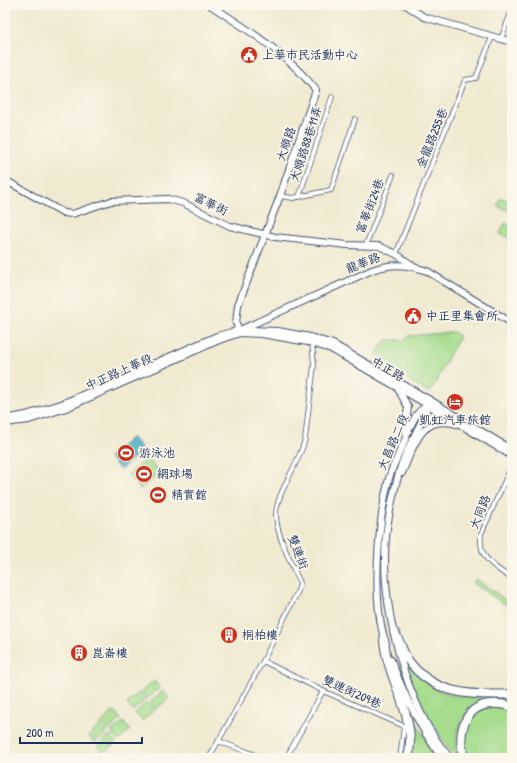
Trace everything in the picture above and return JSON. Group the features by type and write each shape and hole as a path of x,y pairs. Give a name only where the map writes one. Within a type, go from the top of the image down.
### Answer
{"highway":[{"path":"394,632 411,664 429,680 444,688 452,692 512,694"},
{"path":"384,640 389,664 407,719 410,739 408,758"},
{"path":"464,758 461,745 461,734 468,715 477,707 486,704 502,704 512,707"}],"main road":[{"name":"大順路","path":"210,5 273,46 304,74 316,90 280,196 264,234 238,305 236,323 240,332"},
{"path":"406,5 424,17 512,42"},
{"name":"富華街","path":"5,180 64,213 72,214 111,201 168,199 183,203 230,226 264,234 341,245 379,246 396,254 412,265"},
{"name":"龍華路","path":"240,332 260,319 372,270 392,264 412,265 440,278 512,323"},
{"name":"中正路","path":"240,332 313,340 346,350 512,450"},
{"name":"中正路上華段","path":"5,418 26,415 64,403 218,336 240,332"},
{"name":"中正路上華段","path":"5,423 29,420 66,408 240,332"},
{"name":"中正路","path":"313,340 393,384 512,456"},
{"path":"393,384 401,392 407,403 409,413 406,428 396,457"},
{"name":"大昌路二段","path":"428,405 419,410 396,457 384,502 378,548 379,593 384,640 408,702 442,758"},
{"name":"大昌路二段","path":"428,405 401,467 394,491 386,537 388,595 394,632 405,675 413,695 435,736 450,758"},
{"path":"394,491 416,441 426,428 436,423 445,422 454,423 467,429"}],"street":[{"path":"501,40 512,10"},
{"name":"金龍路255巷","path":"396,254 465,80 476,78 492,37"},
{"name":"大順路88巷11弄","path":"299,197 332,97"},
{"path":"280,196 293,198 331,190 355,119"},
{"name":"富華街24巷","path":"366,245 392,175"},
{"name":"雙連街","path":"209,758 263,661 298,591 300,583 278,526 276,515 281,497 302,451 305,439 314,365 313,340"},
{"name":"大同路","path":"512,465 481,534 480,544 484,556 492,565 512,579"},
{"name":"雙連街209巷","path":"263,661 323,691 404,726 400,758"},
{"path":"286,758 323,691"},
{"path":"218,741 264,758"}],"green space":[{"path":"501,198 512,202 512,212 497,206"},
{"path":"505,223 512,227 512,239 500,234"},
{"path":"453,332 458,335 458,339 431,391 426,391 379,362 378,353 386,340 405,340 409,336"},
{"name":"網球場","path":"147,458 160,473 140,489 128,475"},
{"path":"476,579 509,602 507,606 473,583"},
{"path":"402,655 414,671 426,682 437,689 450,694 463,696 512,697 512,704 472,707 467,712 458,730 457,744 460,758 456,758 424,709"},
{"path":"154,681 160,688 147,699 141,692"},
{"path":"163,691 169,698 156,709 150,702"},
{"path":"139,692 145,700 133,711 127,703"},
{"path":"147,702 154,710 142,721 135,713"},
{"path":"501,707 512,711 512,758 468,758 464,744 469,720 485,708"},
{"path":"114,711 121,719 109,730 102,722"},
{"path":"408,714 411,715 438,758 411,758"},
{"path":"123,722 130,730 119,741 111,732"},
{"path":"101,724 108,732 95,743 89,736"},
{"path":"110,735 116,742 104,754 97,746"}],"water":[{"name":"游泳池","path":"132,437 143,450 120,470 109,457"}],"place":[{"name":"上華市民活動中心","path":"249,55"},
{"name":"中正里集會所","path":"413,316"},
{"name":"凱虹汽車旅館","path":"455,402"},
{"name":"游泳池","path":"126,453"},
{"name":"網球場","path":"144,474"},
{"name":"精實館","path":"158,495"},
{"name":"桐柏樓","path":"229,635"},
{"name":"崑崙樓","path":"79,653"}]}
